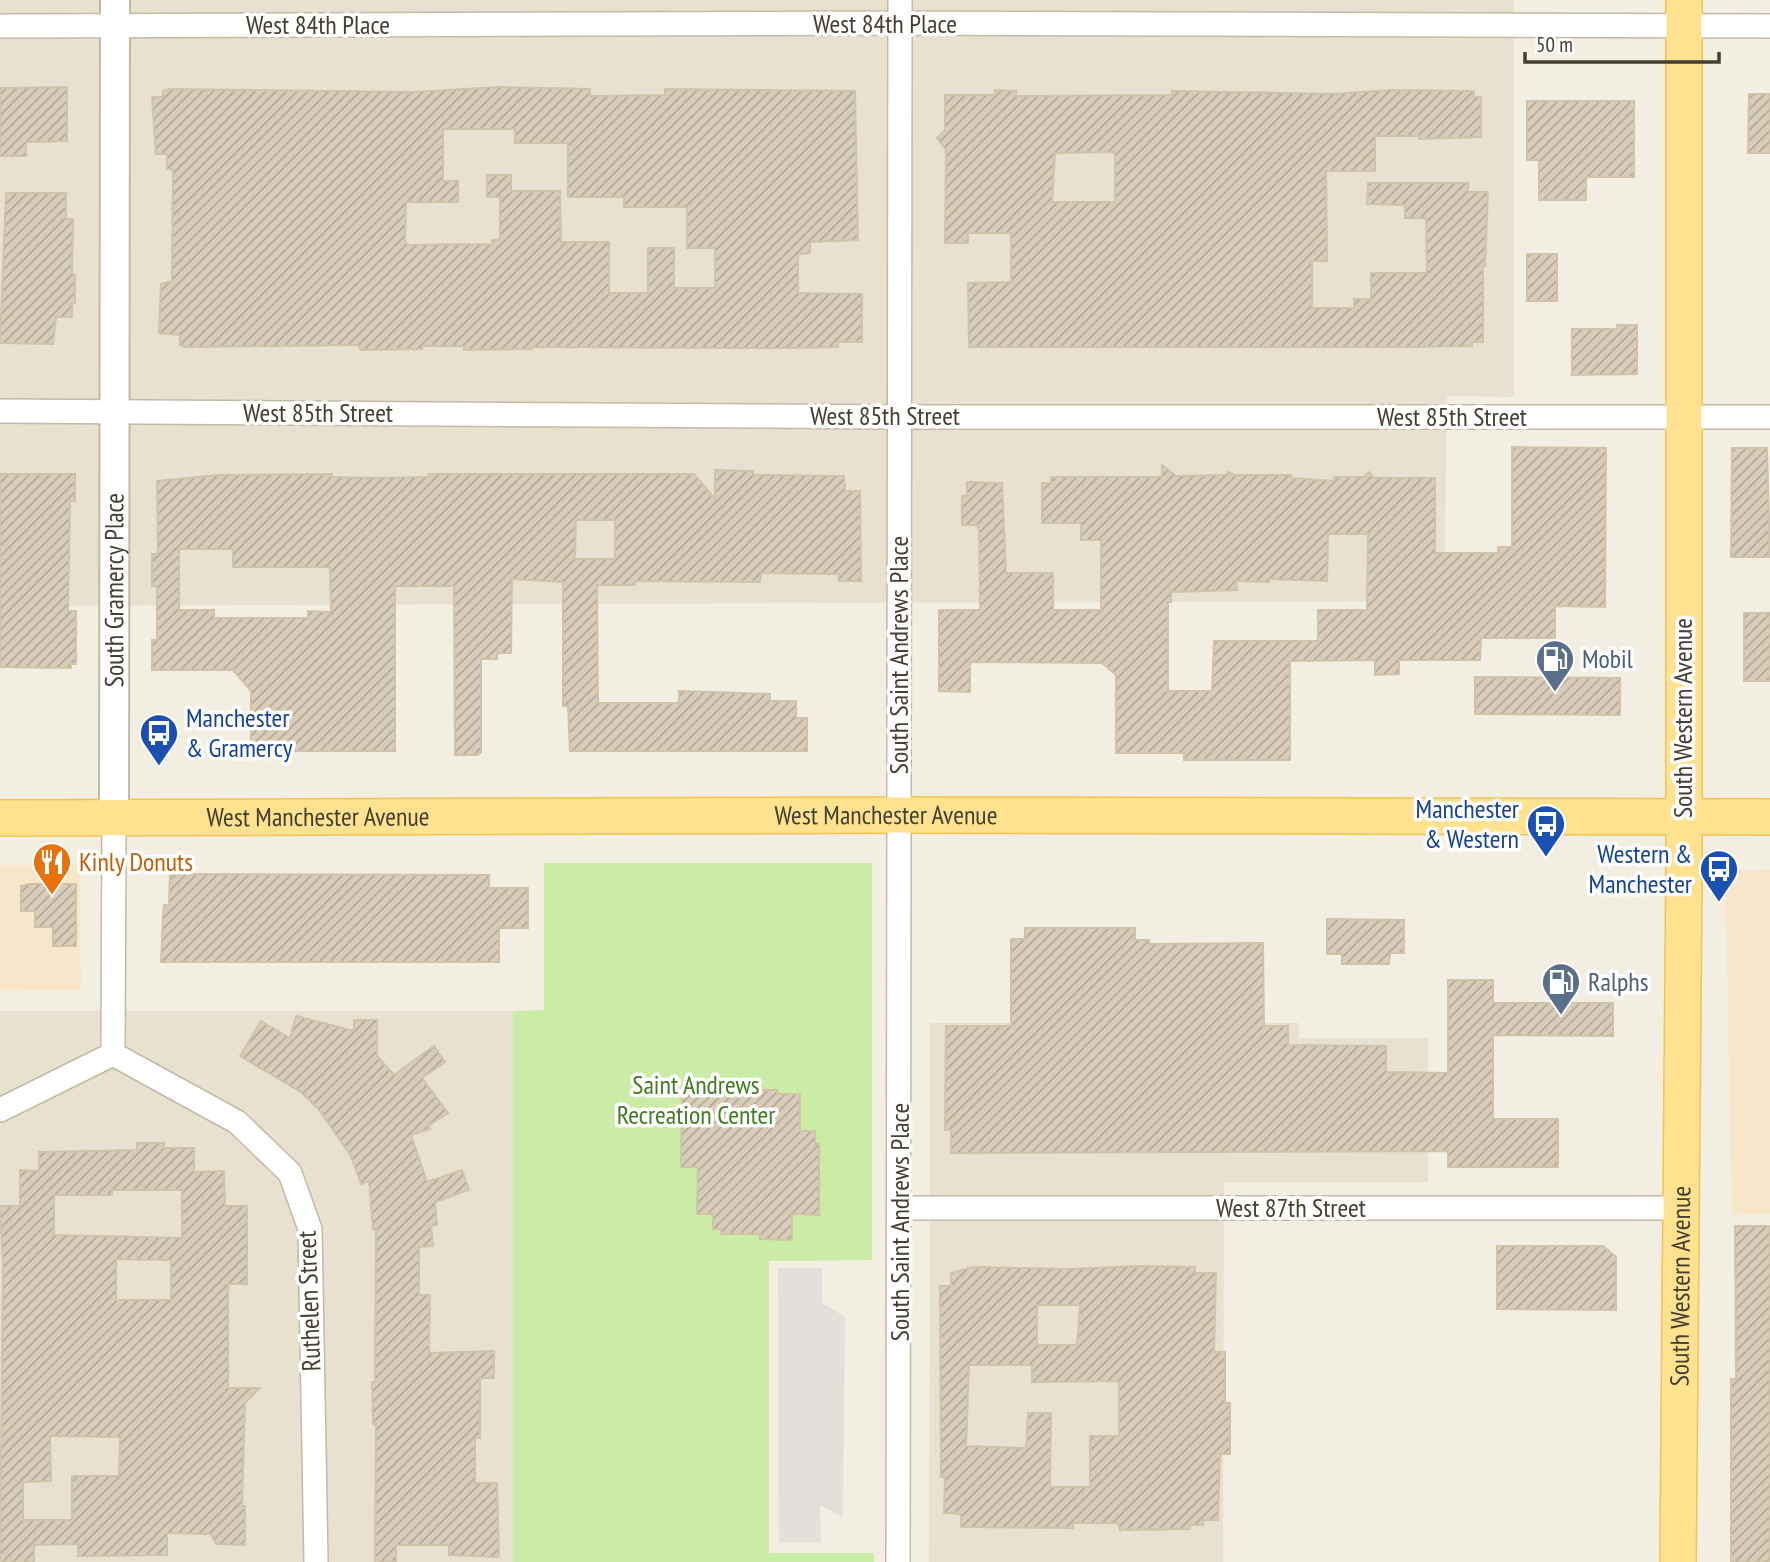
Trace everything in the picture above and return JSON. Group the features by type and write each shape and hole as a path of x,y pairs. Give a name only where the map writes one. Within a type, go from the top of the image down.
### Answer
{"main road":[{"name":"South Western Avenue","path":"1678,1562 1684,817 1684,13"},
{"name":"West Manchester Avenue","path":"0,818 899,815 1770,817"}],"street":[{"name":"South Saint Andrews Place","path":"898,1562 900,0"},
{"name":"West 84th Place","path":"0,26 115,13 900,23 1684,13 1770,26"},
{"name":"South Gramercy Place","path":"113,1054 115,13"},
{"name":"West 85th Street","path":"0,411 898,417 1770,417"},
{"path":"0,1111 113,1054"},
{"name":"Ruthelen Street","path":"113,1054 237,1122 290,1173 310,1229 316,1562"},
{"name":"West 87th Street","path":"900,1208 1682,1208"}],"shaded area":[{"path":"0,0 1514,0 1514,397 1447,396 1444,601 0,606"},
{"path":"0,865 80,865 81,990 0,991"},
{"path":"1770,870 1770,1214 1732,1215 1725,871"},
{"path":"0,1011 513,1011 513,1562 0,1562"},
{"path":"930,1023 1299,1023 1299,1038 1428,1038 1428,1182 1224,1182 1223,1562 929,1562"},
{"path":"778,1268 822,1268 822,1303 845,1317 843,1517 820,1505 821,1542 779,1542"}],"green space":[{"name":"Saint Andrews Recreation Center","path":"544,863 872,863 872,1260 769,1261 769,1553 874,1553 874,1562 513,1562 513,1011 544,1010"}],"building":[{"path":"67,87 67,141 26,142 26,156 0,156 0,88"},
{"path":"499,87 590,89 590,96 665,95 665,89 855,91 858,240 810,242 810,253 798,254 798,293 862,294 862,342 838,342 838,347 792,348 532,347 464,350 464,346 422,346 422,349 361,350 358,345 185,347 180,345 180,335 159,333 161,284 172,281 173,169 167,169 167,154 156,154 152,97 163,97 163,91 169,89 412,92","holes":["443,129 515,129 515,143 568,143 568,197 624,197 624,207 687,207 687,248 715,248 715,288 674,288 674,248 648,248 648,293 609,293 609,242 561,242 560,191 511,191 511,175 487,175 487,197 500,197 500,240 492,240 492,244 408,245 405,241 406,202 458,202 458,181 443,181"]},
{"path":"995,90 1016,91 1016,96 1172,95 1172,91 1332,94 1391,90 1474,91 1474,97 1481,97 1481,137 1419,139 1419,136 1375,136 1375,171 1326,171 1327,261 1312,261 1312,308 1354,308 1354,299 1371,299 1371,273 1427,273 1426,218 1405,218 1405,205 1367,204 1368,183 1468,183 1468,192 1488,192 1483,266 1483,342 1472,342 1472,346 1410,347 969,347 968,283 1011,282 1011,233 968,233 968,243 945,243 946,150 937,138 945,130 945,95 995,95","holes":["1115,152 1115,202 1052,202 1055,153"]},
{"path":"1749,94 1770,94 1770,153 1748,153"},
{"path":"1527,101 1634,101 1634,177 1586,177 1586,200 1539,200 1539,160 1527,160"},
{"path":"6,193 66,193 66,219 73,219 72,273 75,275 75,303 72,303 72,317 56,317 53,344 0,343"},
{"path":"1527,254 1557,254 1557,301 1527,301"},
{"path":"1617,325 1637,325 1637,374 1572,375 1572,329 1617,329"},
{"path":"1512,447 1606,448 1605,607 1555,606 1555,638 1481,638 1480,660 1399,660 1399,674 1375,675 1375,660 1290,661 1290,760 1184,760 1184,753 1116,753 1116,675 1102,663 970,662 970,692 939,691 939,610 980,610 979,530 977,525 962,525 962,496 967,496 967,482 1002,483 1006,573 1053,573 1053,610 1101,610 1101,540 1081,540 1081,523 1042,523 1042,483 1051,483 1051,477 1162,477 1162,465 1176,476 1225,475 1229,472 1234,475 1291,475 1291,478 1334,481 1334,477 1364,477 1369,472 1374,478 1435,478 1435,553 1498,553 1498,547 1512,547","holes":["1328,534 1368,534 1367,610 1318,610 1318,641 1214,641 1212,691 1168,691 1168,602 1171,602 1171,592 1237,590 1236,581 1327,581"]},
{"path":"1732,448 1767,448 1770,557 1731,557"},
{"path":"715,470 753,471 753,475 844,476 845,491 860,491 861,581 839,581 838,574 761,573 760,582 635,581 635,585 597,585 598,703 679,703 679,691 770,694 770,701 796,701 796,718 807,718 807,751 570,751 568,706 563,706 563,582 512,579 511,653 497,653 497,659 481,659 481,752 478,755 455,755 454,586 395,586 395,751 251,751 251,691 233,670 152,670 152,640 157,640 157,586 152,586 152,554 158,554 157,481 220,475 332,474 332,477 379,478 429,477 429,474 694,474 715,499","holes":["576,520 615,520 615,559 575,559","179,549 233,549 233,567 330,567 331,612 308,611 308,618 214,618 214,610 179,610"]},
{"path":"0,474 75,474 75,501 70,501 68,611 76,611 76,664 71,664 71,668 0,667"},
{"path":"1744,613 1770,613 1770,681 1744,681"},
{"path":"1475,677 1620,678 1620,715 1475,714"},
{"path":"170,874 489,875 489,888 528,888 528,928 499,928 499,962 161,962 164,905 169,905"},
{"path":"76,884 76,946 53,946 53,927 35,927 35,911 21,911 21,886"},
{"path":"1327,919 1404,920 1404,953 1390,953 1389,964 1342,964 1342,954 1327,954"},
{"path":"1025,928 1135,928 1135,940 1149,940 1149,944 1263,943 1264,1026 1288,1026 1288,1045 1386,1046 1386,1072 1448,1073 1448,980 1493,980 1493,1003 1613,1003 1613,1036 1493,1035 1493,1119 1558,1119 1558,1167 1448,1167 1448,1151 951,1153 951,1130 945,1130 946,1026 1011,1026 1011,939 1025,939"},
{"path":"296,1016 354,1031 354,1020 377,1020 377,1056 394,1075 434,1046 445,1062 422,1078 448,1113 428,1126 430,1129 411,1135 427,1182 462,1170 469,1190 435,1202 437,1225 431,1226 433,1246 419,1247 419,1295 430,1295 429,1353 494,1351 494,1378 480,1378 480,1438 475,1438 475,1483 497,1483 499,1557 449,1555 449,1545 396,1545 396,1562 375,1562 376,1424 373,1424 372,1382 375,1382 376,1229 373,1230 369,1181 361,1184 351,1156 319,1110 301,1092 240,1056 261,1021 290,1038"},
{"path":"705,1090 777,1090 777,1094 800,1094 800,1131 815,1131 815,1144 819,1144 819,1215 792,1214 792,1240 760,1239 760,1234 721,1234 721,1229 713,1229 713,1214 697,1214 698,1167 681,1167 682,1094 705,1094"},
{"path":"137,1143 164,1143 164,1148 194,1148 194,1172 224,1171 225,1206 247,1206 247,1284 228,1284 228,1388 260,1388 245,1403 242,1506 245,1506 245,1545 216,1544 211,1534 167,1533 167,1555 78,1556 78,1544 34,1545 34,1562 0,1562 3,1266 0,1206 20,1206 20,1170 39,1171 39,1152 137,1150","holes":["112,1190 182,1190 182,1238 54,1235 54,1195 112,1195","116,1259 171,1260 171,1300 116,1300","50,1436 120,1437 119,1476 72,1476 72,1520 23,1520 23,1482 51,1481"]},
{"path":"1735,1226 1770,1226 1770,1562 1731,1562 1731,1379 1736,1379"},
{"path":"1497,1246 1603,1246 1616,1257 1616,1310 1497,1309"},
{"path":"973,1267 1195,1267 1195,1273 1216,1273 1214,1352 1225,1352 1225,1403 1230,1403 1230,1454 1220,1454 1218,1520 1203,1520 1203,1525 1190,1525 1190,1529 1120,1530 1118,1523 1073,1523 1073,1528 961,1527 961,1514 944,1513 945,1477 941,1477 940,1286 951,1286 951,1273","holes":["1037,1305 1080,1305 1077,1345 1037,1345","969,1365 1032,1365 1032,1382 1119,1381 1119,1436 1090,1436 1090,1487 1050,1487 1051,1413 1028,1413 1026,1448 966,1446"]}],"place":[{"name":"Mobil","path":"1555,693"},
{"name":"Manchester & Gramercy","path":"159,767"},
{"name":"Manchester & Western","path":"1546,858"},
{"name":"Kinly Donuts","path":"52,896"},
{"name":"Western & Manchester","path":"1719,903"},
{"name":"Ralphs","path":"1561,1016"}]}
